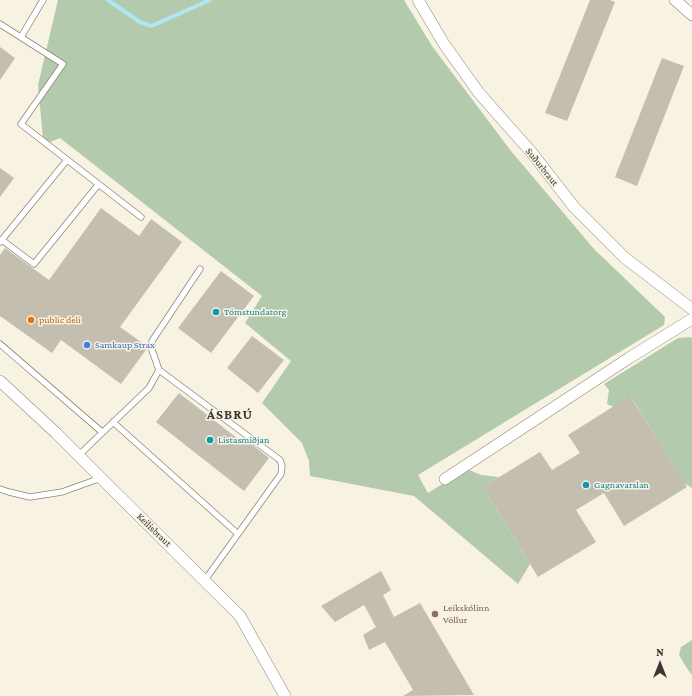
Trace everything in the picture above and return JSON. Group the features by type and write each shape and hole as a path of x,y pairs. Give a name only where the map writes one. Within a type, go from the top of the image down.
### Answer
{"street":[{"path":"675,0 692,15"},
{"name":"Suðurbraut","path":"423,2 444,44 479,93 532,153 574,207 625,258 692,310"},
{"path":"445,479 629,358 692,319"},
{"name":"Keilisbraut","path":"0,381 56,433 240,616 285,696"}],"lane":[{"path":"21,38 43,0"},
{"path":"0,24 63,64 21,124 141,217"},
{"path":"67,160 1,241 34,264 98,185"},
{"path":"200,269 152,341 152,350 159,370 280,460 282,466 281,474 205,580"},
{"path":"0,344 102,432"},
{"path":"79,456 149,388 159,370"},
{"path":"113,422 238,534"},
{"path":"0,489 30,497 62,492 101,478"}],"green space":[{"path":"58,0 404,0 432,46 511,151 594,249 665,317 664,325 418,475 428,493 463,471 469,470 481,475 499,477 483,487 530,564 518,584 414,496 310,476 309,461 302,443 262,403 291,361 245,323 262,296 60,138 50,142 43,139 38,85"},
{"path":"678,338 692,338 692,488 684,483 631,397 614,407 607,404 609,390 604,384"},
{"path":"692,640 692,675 679,655 681,647"}],"building":[{"path":"590,0 610,0 615,2 567,121 545,113"},
{"path":"0,47 15,58 0,80"},
{"path":"662,58 684,66 637,186 615,177"},
{"path":"0,168 14,178 0,197"},
{"path":"101,208 139,236 151,219 182,242 120,327 148,347 121,384 61,340 52,353 0,316 0,255 5,248 49,280"},
{"name":"Tómstundatorg","path":"221,271 254,296 211,353 178,328"},
{"path":"252,336 284,360 258,393 227,368"},
{"name":"Listasmiðjan","path":"179,393 242,442 245,439 269,458 244,491 156,422"},
{"name":"Gagnavarslan","path":"630,396 687,487 624,526 604,493 576,510 596,542 538,577 483,487 540,452 552,470 580,453 568,435"},
{"path":"381,571 391,590 383,595 394,617 420,603 474,695 403,696 413,690 385,642 369,650 363,635 376,627 364,605 335,622 321,606"}],"waterway":[{"path":"108,0 140,22 151,26 210,0"}],"place":[{"name":"Tómstundatorg","path":"216,312"},
{"name":"public deli","path":"31,320"},
{"name":"Samkaup Strax","path":"87,345"},
{"name":"Listasmiðjan","path":"210,440"},
{"name":"Gagnavarslan","path":"586,485"},
{"name":"Leikskólinn Völlur","path":"435,614"}],"district":[{"name":"ÁSBRÚ","path":"230,415"}]}
